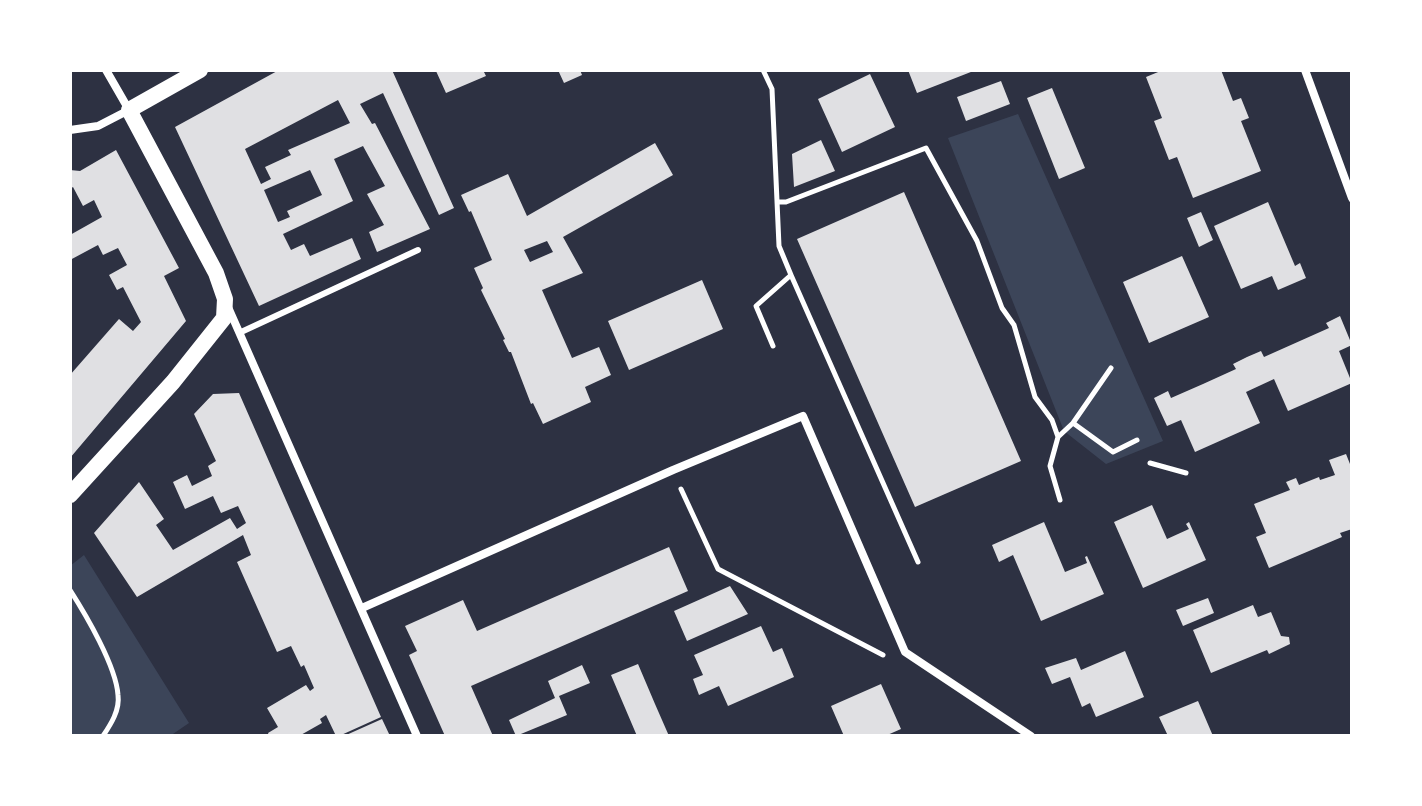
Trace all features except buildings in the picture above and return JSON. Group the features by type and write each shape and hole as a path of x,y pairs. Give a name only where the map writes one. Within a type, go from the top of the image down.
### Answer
{"main road":[{"path":"70,495 173,382 224,318 225,299 216,273 129,110 200,70"}],"street":[{"path":"70,130 98,126 129,110 106,70"},
{"path":"1305,70 1352,198"},
{"path":"225,299 417,736"},
{"path":"362,608 683,465 803,416 905,652 1031,736"}],"lane":[{"path":"239,333 418,250"}],"path":[{"path":"763,70 772,89 779,246 918,562"},
{"path":"777,202 786,202 926,148 977,241 1002,308 1014,325 1035,397 1052,420 1058,437"},
{"path":"773,346 756,306 791,275"},
{"path":"1060,500 1050,466 1058,437 1073,423 1111,368"},
{"path":"1073,423 1113,452 1137,440"},
{"path":"1150,463 1186,473"},
{"path":"673,470 718,569 890,658 905,652"},
{"path":"70,590 86,615 119,696 114,720 103,736"}],"shaded area":[{"path":"1018,114 1163,441 1106,464 1064,431 948,138"},
{"path":"84,555 189,723 170,736 70,736 70,566"}]}
